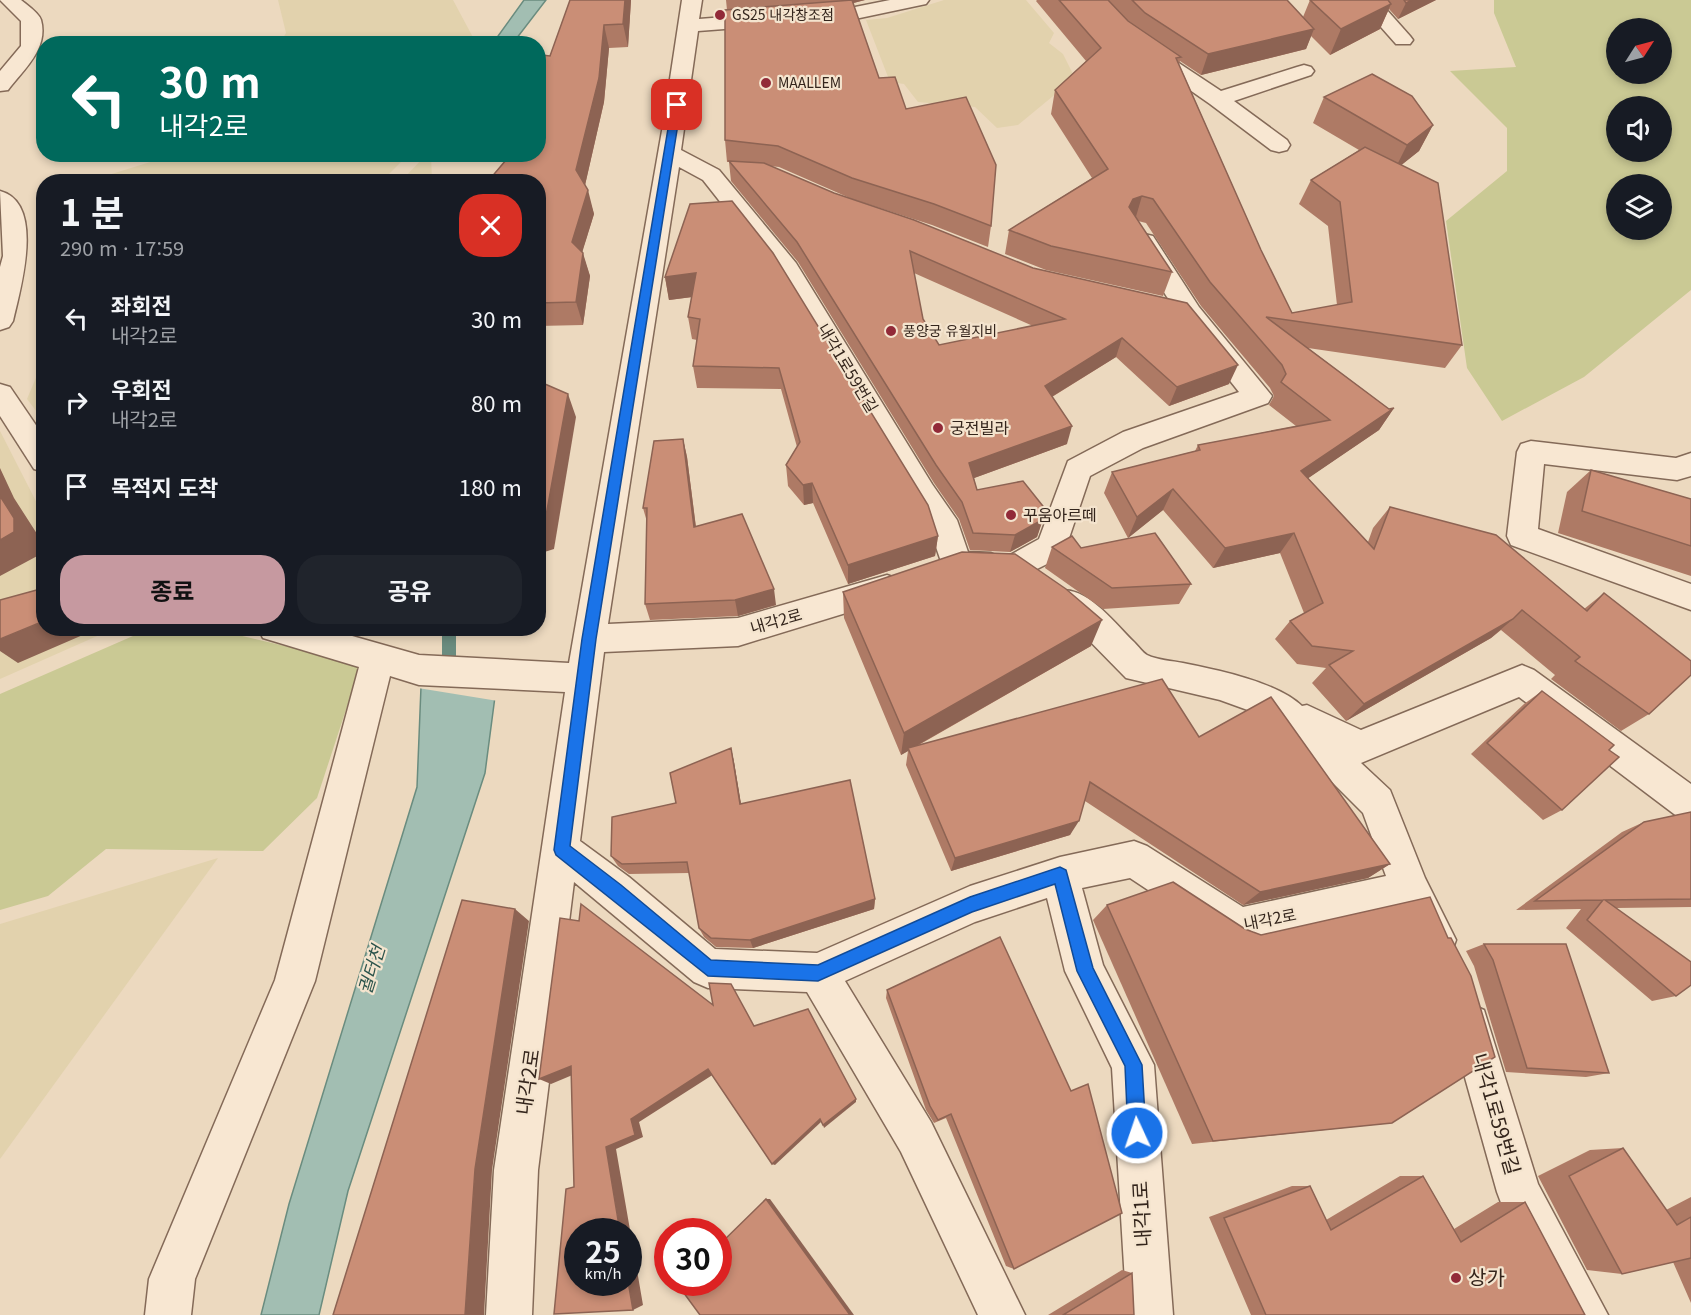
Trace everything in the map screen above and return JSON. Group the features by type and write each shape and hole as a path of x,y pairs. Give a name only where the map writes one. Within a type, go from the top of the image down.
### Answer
{"street":[{"path":"0,85 31,47 31,20 10,0"},
{"path":"690,13 855,13 919,0"},
{"path":"1094,0 1131,40 1218,99 1279,145"},
{"path":"1367,0 1404,40"},
{"name":"내각2로","path":"509,1315 516,1170 562,850 589,639 690,13"},
{"path":"1218,99 1304,71"},
{"path":"669,153 729,172 739,172"},
{"name":"내각1로59번길","path":"669,153 711,175 787,269 922,492 942,520 956,564"},
{"path":"0,198 12,214 15,256 0,321"},
{"path":"956,564 1015,567 1052,548 1078,469 1133,440 1258,396 1190,313 1136,230"},
{"path":"1155,306 1190,313"},
{"path":"0,394 36,449"},
{"path":"1691,464 1677,469 1531,452 1522,536 1691,597"},
{"name":"내각2로","path":"589,639 738,632 956,564"},
{"name":"내각1로59번길","path":"1015,567 1084,614 1138,668 1220,685 1279,706 1360,747 1522,680 1691,805"},
{"path":"302,636 419,670 584,678"},
{"path":"168,1315 172,1279 295,981 378,658"},
{"name":"내각1로59번길","path":"1279,706 1377,802 1410,889 1457,981 1519,1192 1585,1315"},
{"name":"내각2로","path":"562,850 616,890 708,968 818,973 970,905 1060,875 1134,859 1239,927 1410,889"},
{"name":"내각1로","path":"1060,875 1086,971 1133,1065 1146,1292 1150,1315"},
{"path":"818,973 916,1137 1002,1315"}],"shaded area":[{"path":"278,0 453,0 472,36 284,36 286,33"},
{"path":"944,0 1026,0 1054,33 1049,43 1063,54 1075,78 1018,125 997,128 975,107 918,102 904,84 890,82 866,20 887,18"},
{"path":"1494,0 1691,0 1691,290 1584,377 1502,421 1467,368 1446,221 1507,171 1507,128 1450,71 1516,67 1494,13"},
{"path":"150,162 401,162 389,174 112,174"},
{"path":"419,162 431,162 432,174 408,174"},
{"path":"36,378 36,411 27,399"},
{"path":"0,431 36,501 36,636 97,636 0,679"},
{"path":"133,636 243,636 361,664 317,798 263,851 106,849 48,896 0,910 0,694"},
{"path":"218,858 0,1159 0,924"}],"water":[{"path":"524,0 546,0 518,36 498,36"},
{"path":"422,662 499,666 485,773 348,1191 319,1315 261,1315 289,1204 417,787"}],"pier":[{"path":"502,666 498,701 418,688 419,669"}],"building":[{"path":"570,0 625,0 623,24 604,25 599,78 576,170 588,190 572,242 583,253 576,302 546,303 546,174 494,174 504,162 546,162 546,56 550,56"},
{"path":"852,0 879,78 895,77 906,109 966,97 996,165 991,226 934,204 852,178 778,146 725,140 725,10"},
{"path":"1059,0 1108,0 1128,21 1181,57 1176,58 1261,250 1292,313 1352,302 1340,202 1311,180 1365,147 1438,183 1462,345 1266,317 1389,409 1394,408 1301,471 1374,549 1390,507 1496,535 1587,611 1604,593 1691,661 1691,675 1649,714 1575,661 1580,657 1522,610 1513,619 1364,704 1329,665 1353,651 1312,646 1290,621 1323,603 1294,533 1225,548 1173,489 1137,517 1112,472 1200,450 1198,445 1330,420 1281,382 1286,374 1282,365 1210,282 1153,199 1142,196 1133,199 1129,207 1172,272 1051,246 1009,230 1108,169 1055,90 1101,48"},
{"path":"1132,0 1287,0 1314,29 1208,54 1145,13"},
{"path":"1310,0 1388,0 1391,4 1341,29"},
{"path":"1372,74 1412,96 1433,125 1407,145 1324,97"},
{"path":"729,161 764,163 834,193 914,220 1033,268 1187,303 1238,365 1177,387 1122,338 1045,386 1072,426 969,463 977,490 1023,481 1046,510 1042,520 1015,535 973,533 962,502 936,465 797,242","holes":["910,251 1065,319 939,345 923,319"]},
{"path":"732,201 773,253 928,505 938,536 848,565 812,483 803,485 786,465 800,442 779,368 693,366 700,319 688,317 696,273 665,277 690,204"},
{"path":"546,384 568,394 546,516"},
{"path":"683,439 694,527 742,514 774,589 735,600 645,604 647,508 643,508 654,441"},
{"path":"1591,470 1691,499 1691,546 1582,511"},
{"path":"0,496 14,518 14,532 0,540"},
{"path":"1155,533 1191,584 1112,588 1052,547 1072,536 1081,548"},
{"path":"962,552 1015,554 1066,589 1102,620 904,733 843,592"},
{"path":"36,590 36,624 0,639 0,600"},
{"path":"1162,679 1199,737 1271,697 1390,864 1260,892 1090,782 1079,821 955,858 908,748"},
{"path":"1542,691 1614,745 1609,750 1619,757 1562,810 1487,743"},
{"path":"731,748 740,804 850,780 875,899 750,940 711,938 699,928 687,862 622,864 611,856 612,817 676,803 670,773"},
{"path":"1691,812 1691,899 1605,900 1691,962 1691,985 1676,996 1587,920 1603,900 1535,901 1644,822"},
{"path":"1173,882 1245,929 1261,935 1430,897 1448,938 1451,938 1471,976 1495,1057 1392,1123 1213,1141 1107,905"},
{"path":"462,900 515,909 475,1169 465,1315 333,1315"},
{"path":"581,904 713,1005 709,983 731,984 754,1026 808,1009 856,1099 823,1125 820,1119 772,1164 708,1069 631,1119 635,1135 606,1147 618,1218 564,1218 564,1296 631,1296 633,1310 554,1314 566,1189 574,1187 571,1066 539,1079 560,918 579,921"},
{"path":"1000,937 1071,1091 1088,1084 1122,1213 1014,1269 951,1114 938,1120 930,1106 887,990"},
{"path":"1484,944 1566,944 1609,1073 1527,1068 1493,960"},
{"path":"1623,1148 1677,1225 1691,1217 1691,1258 1622,1274 1569,1176"},
{"path":"1423,1176 1461,1242 1525,1202 1585,1315 1266,1315 1224,1218 1310,1186 1331,1230"},
{"path":"766,1199 850,1315 700,1315 686,1296 732,1296 732,1232"},
{"path":"1132,1273 1134,1315 1063,1315"}],"waterway":[{"name":"궐터천","path":"449,636 449,674"}],"place":[{"name":"GS25 내각창조점","path":"720,15"},
{"name":"MAALLEM","path":"766,83"},
{"name":"풍양궁 유월지비","path":"891,331"},
{"name":"궁전빌라","path":"938,428"},
{"name":"꾸움아르떼","path":"1011,515"},
{"name":"상가","path":"1456,1278"}],"route":[{"path":"677,105 589,639 562,850 616,890 708,968 818,973 970,905 1060,875 1086,971 1133,1065 1137,1133"}]}
